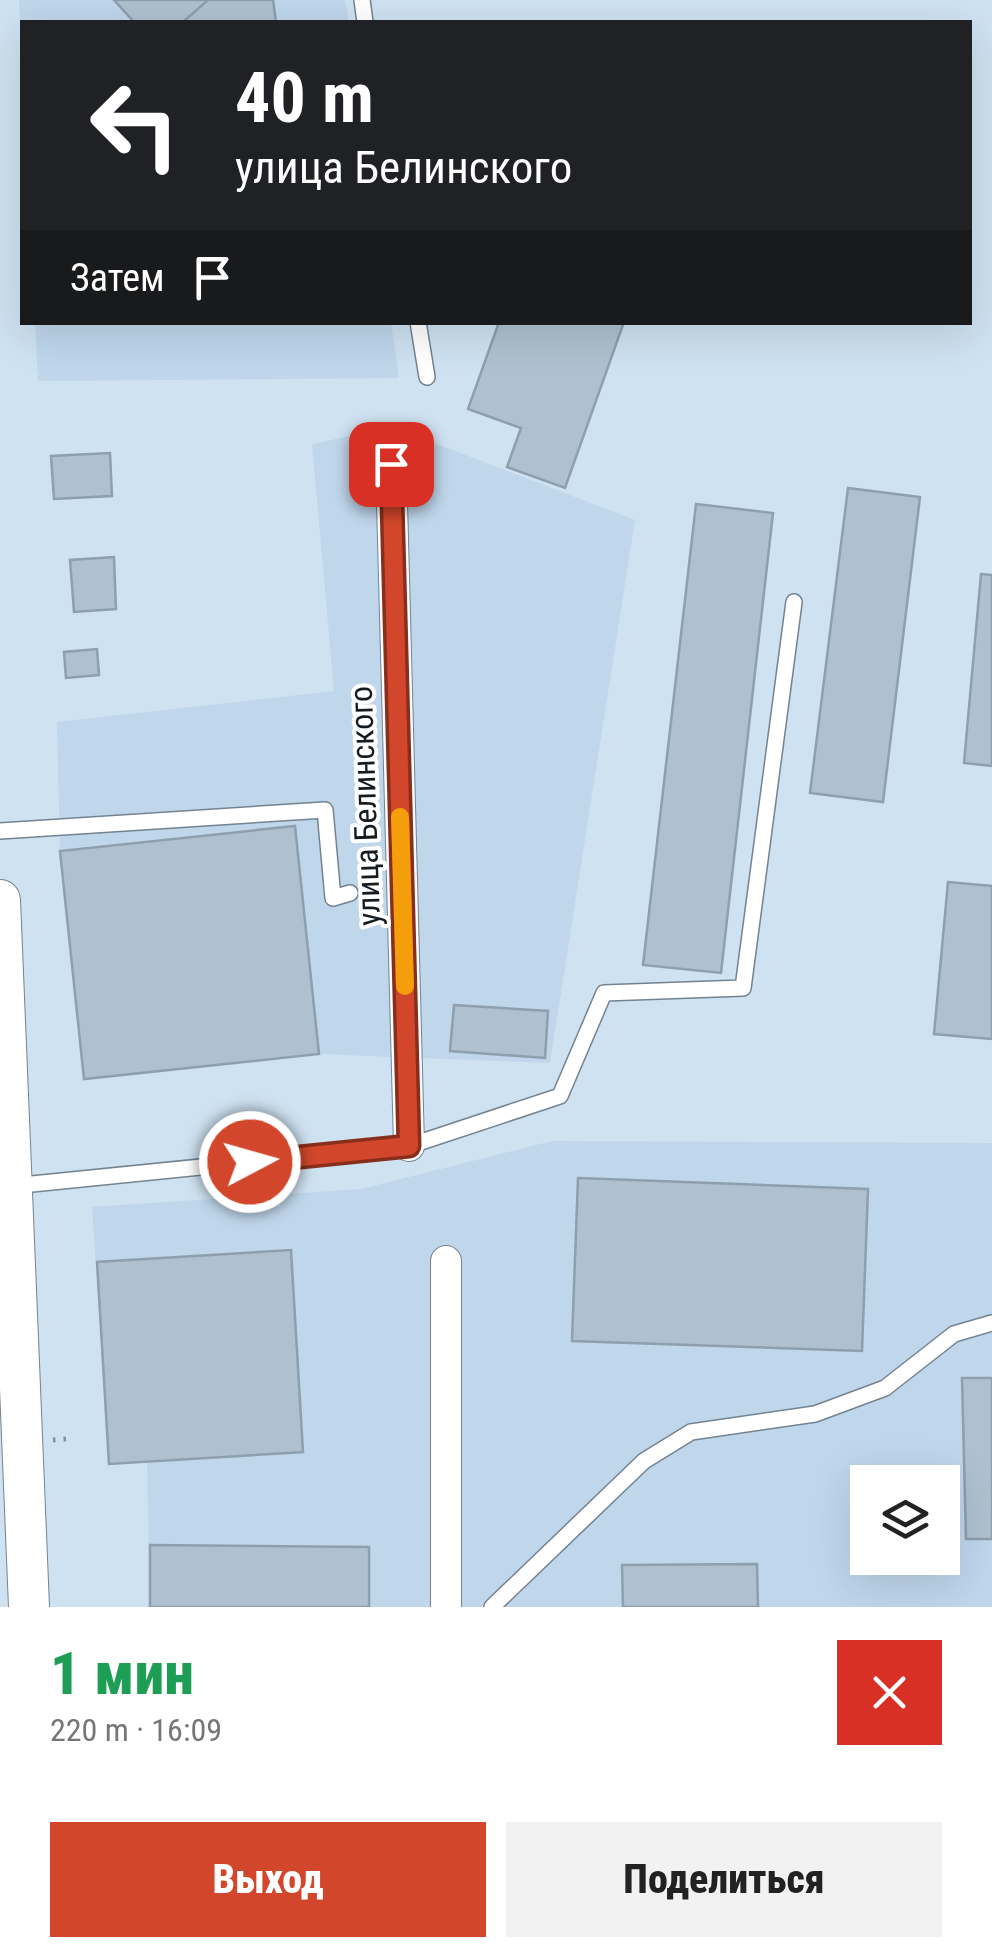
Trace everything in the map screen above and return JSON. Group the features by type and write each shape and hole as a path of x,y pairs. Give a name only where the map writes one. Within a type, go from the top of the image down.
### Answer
{"main road":[{"path":"0,900 4,1094 12,1186 13,1497 29,1607"}],"street":[{"name":"улица Белинского","path":"391,464 409,1146"},
{"path":"446,1261 446,1607"}],"lane":[{"path":"418,325 427,378"},
{"path":"12,1186 409,1146 560,1096 604,993 744,988 794,602"},
{"path":"0,831 325,810 333,898 350,893"},
{"path":"492,1607 644,1461 691,1432 816,1414 885,1388 954,1334 992,1323"}],"shaded area":[{"path":"19,0 345,0 349,20 20,20 20,24"},
{"path":"35,325 391,325 399,378 38,381"},
{"path":"393,427 635,520 550,1063 319,1054 295,826 60,851 57,722 334,691 312,444"},
{"path":"552,1141 992,1143 992,1607 150,1607 147,1462 109,1464 92,1207 361,1189"}],"building":[{"path":"114,0 208,0 185,20 132,20"},
{"path":"208,0 273,0 276,20 185,20"},
{"path":"498,325 623,325 565,488 507,467 521,428 468,409"},
{"path":"110,453 112,496 54,499 51,456"},
{"path":"848,488 920,497 883,802 810,793"},
{"path":"696,504 773,513 721,973 643,965"},
{"path":"114,557 116,609 74,612 70,560"},
{"path":"981,574 992,575 992,766 964,763"},
{"path":"97,649 99,675 66,678 64,652"},
{"path":"295,826 319,1054 84,1079 60,851"},
{"path":"948,882 992,886 992,1039 934,1034"},
{"path":"454,1005 548,1011 545,1058 450,1051"},
{"path":"578,1178 868,1189 862,1351 572,1341"},
{"path":"291,1250 303,1452 109,1464 97,1262"},
{"path":"962,1378 992,1378 992,1539 966,1539"},
{"path":"150,1545 369,1547 369,1607 150,1607"},
{"path":"757,1564 758,1607 623,1607 622,1565"}],"slow traffic":[{"path":"400,817 405,986"}],"route":[{"path":"250,1162 409,1146 391,464"}]}
